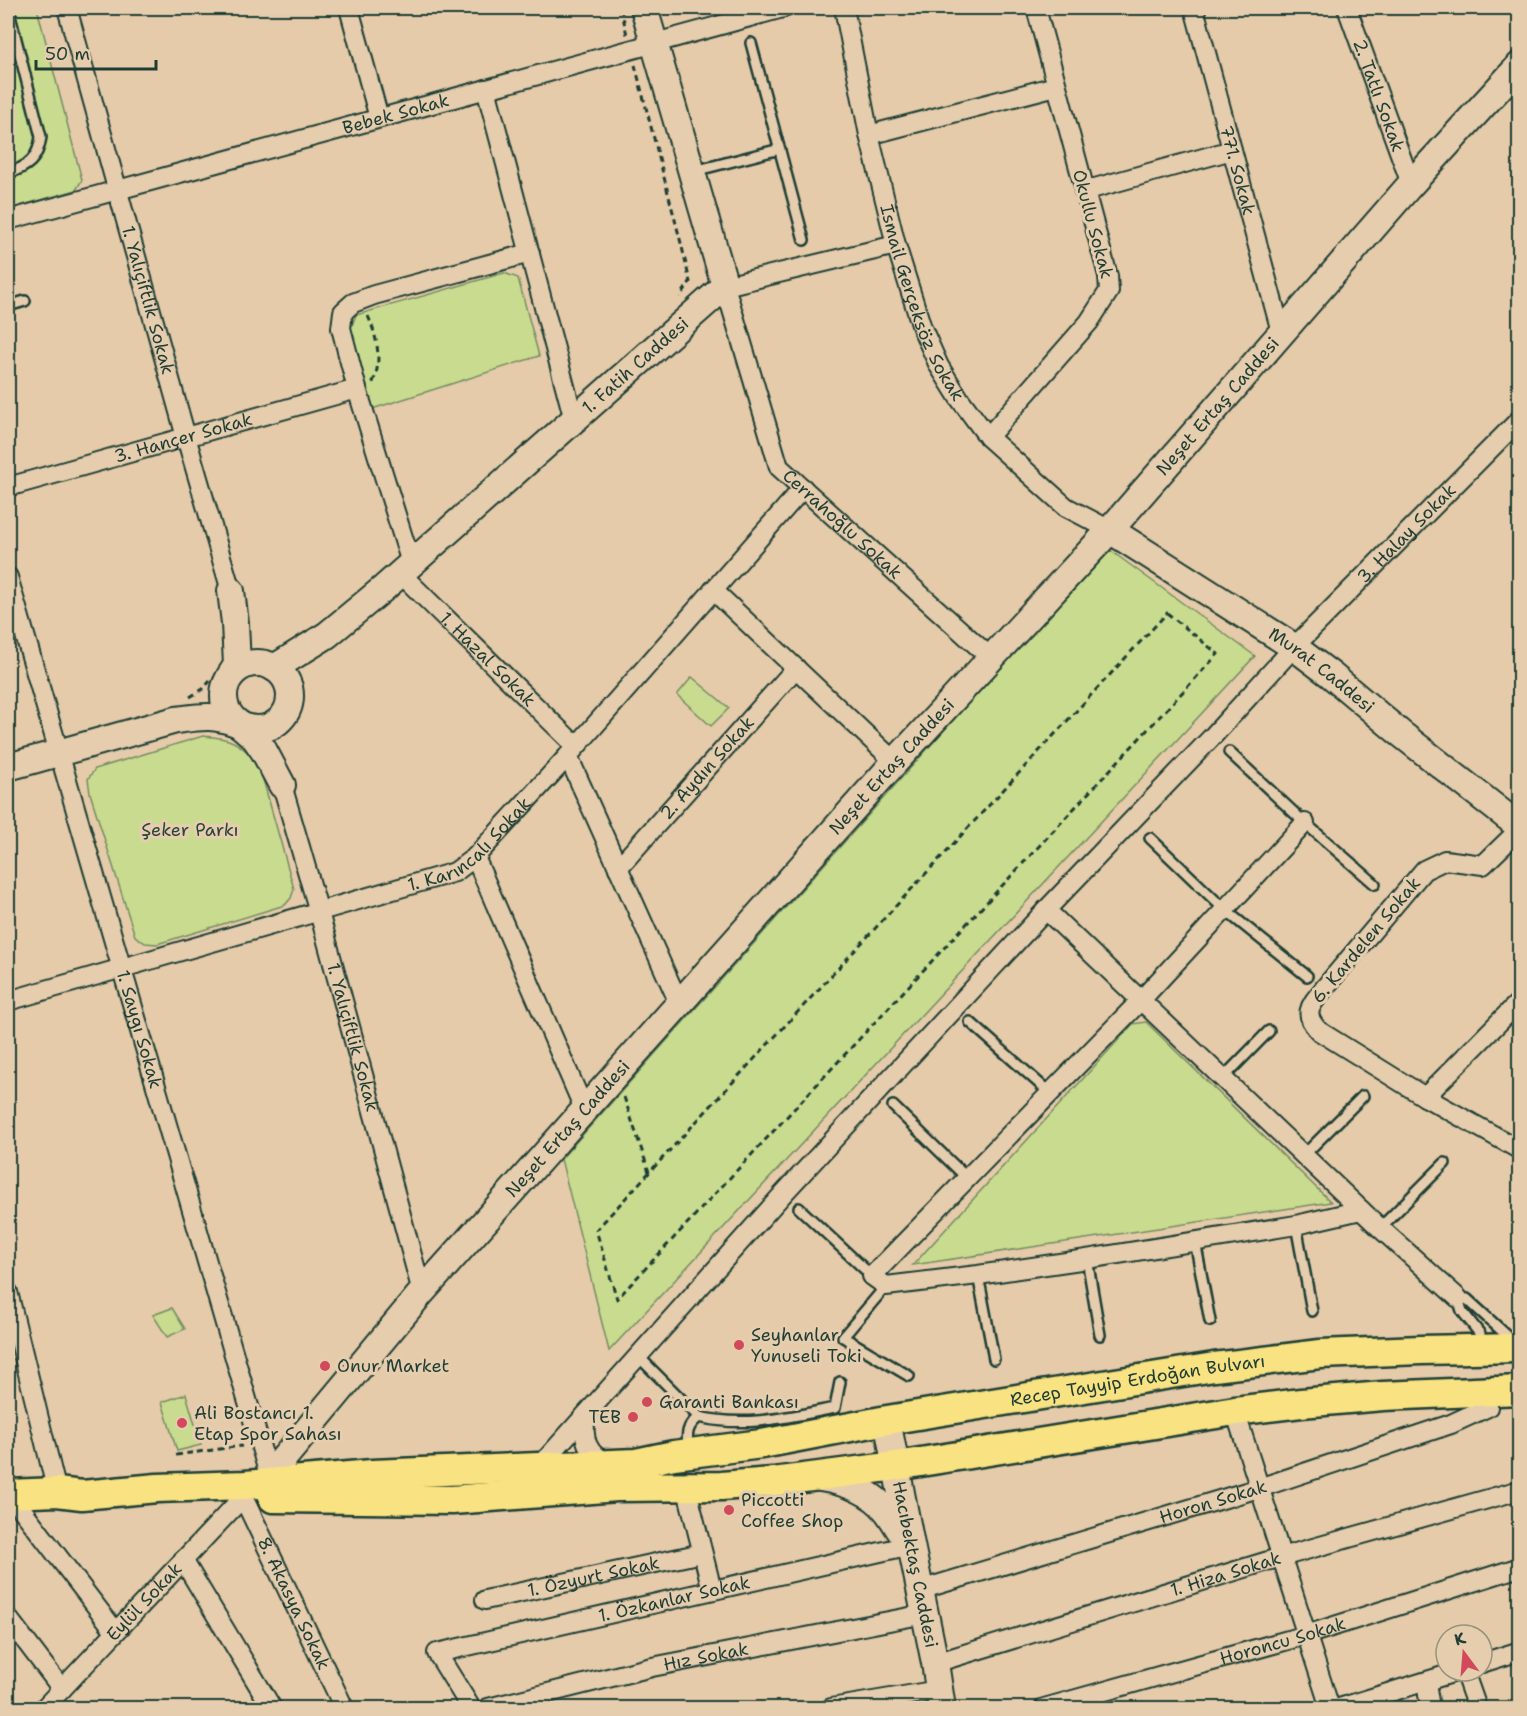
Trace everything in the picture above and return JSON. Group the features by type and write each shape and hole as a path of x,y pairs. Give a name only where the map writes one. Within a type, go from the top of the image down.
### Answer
{"main road":[{"path":"644,8 641,42 691,171 726,286"},
{"name":"Neşet Ertaş Caddesi","path":"270,1479 422,1292 895,762 1110,530 1411,184 1520,65"},
{"name":"1. Fatih Caddesi","path":"327,635 726,286"},
{"name":"Murat Caddesi","path":"1110,530 1294,647 1520,828"},
{"path":"231,591 245,626 271,667"},
{"path":"176,720 221,692 237,665 231,591"},
{"path":"271,667 327,635"},
{"path":"290,693 327,635"},
{"path":"8,767 176,720 221,717 238,724 257,730 273,725 286,712 290,693 288,684 283,676 271,667 258,663 238,669 228,680 224,695 225,705 229,715 238,724 255,738 282,785"},
{"path":"280,720 279,755 282,785"},
{"name":"Recep Tayyip Erdoğan Bulvarı","path":"618,1475 636,1463 762,1444 837,1419 887,1420 1226,1366 1320,1354 1520,1347"},
{"path":"12,1503 57,1492 82,1496 157,1488 234,1485 270,1479 538,1468 721,1486 773,1482 896,1466 1234,1411 1300,1403 1383,1396 1520,1390"},
{"name":"Hacıbektaş Caddesi","path":"887,1420 941,1699"},
{"path":"12,1503 243,1497 452,1500 558,1490 618,1475 641,1480 680,1475 727,1475 749,1463 742,1457 727,1455 718,1450"},
{"path":"811,1477 836,1480 858,1488 876,1499 911,1545"}],"street":[{"name":"1. Yalıçiftlik Sokak","path":"67,8 231,591"},
{"path":"349,8 379,118"},
{"name":"Bebek Sokak","path":"8,220 486,89 641,42 783,8"},
{"name":"İsmail Gerçeksöz Sokak","path":"844,8 870,135 896,245 922,328 939,366 959,398 988,436 1066,507 1110,530"},
{"name":"Okullu Sokak","path":"988,436 1089,322 1109,291 1108,276 1036,8"},
{"name":"771. Sokak","path":"1194,8 1281,332"},
{"name":"2. Tatlı Sokak","path":"1347,8 1411,184"},
{"path":"870,135 1056,86"},
{"path":"486,89 574,420"},
{"path":"1084,191 1232,150"},
{"path":"726,286 896,245"},
{"path":"406,568 364,388 341,328 343,312 353,303 374,295 530,253"},
{"name":"Cerrahoğlu Sokak","path":"726,286 779,467 992,658"},
{"name":"3. Hançer Sokak","path":"8,487 364,388"},
{"name":"3. Halay Sokak","path":"538,1468 783,1194 1046,910 1212,737 1294,647 1520,419"},
{"name":"1. Karıncalı Sokak","path":"8,1001 454,872 475,857 572,751 803,488"},
{"name":"1. Hazal Sokak","path":"406,568 572,751"},
{"name":"1. Saygı Sokak","path":"8,577 270,1479"},
{"path":"713,590 895,762"},
{"name":"2. Aydın Sokak","path":"618,868 796,668"},
{"path":"572,751 618,868 679,1003"},
{"name":"1. Yalıçiftlik Sokak","path":"282,785 319,912 422,1292"},
{"path":"879,1281 967,1178 1141,1000 1305,823"},
{"name":"6. Kardelen Sokak","path":"1520,828 1483,865 1445,860 1424,870 1326,986 1308,1014 1312,1024 1319,1031 1425,1097 1520,1150"},
{"path":"475,857 585,1111"},
{"path":"1046,910 1380,1228 1458,1298"},
{"path":"1425,1097 1520,1001"},
{"path":"879,1281 978,1275 1087,1259 1296,1225 1361,1210"},
{"path":"8,1292 57,1492"},
{"name":"Horon Sokak","path":"920,1590 1259,1488 1451,1424 1488,1407 1489,1392"},
{"path":"1234,1411 1330,1708"},
{"path":"586,1415 584,1428 587,1445 598,1460 618,1475"},
{"name":"1. Hiza Sokak","path":"935,1663 1281,1557 1520,1490"},
{"path":"688,1494 712,1590"},
{"name":"Eylül Sokak","path":"44,1708 243,1497"},
{"name":"8. Akasya Sokak","path":"243,1497 344,1708"},
{"path":"12,1503 115,1631"},
{"name":"1. Özkanlar Sokak","path":"471,1708 437,1653 911,1545"},
{"name":"1. Özyurt Sokak","path":"485,1600 702,1553"},
{"path":"183,1560 272,1708"},
{"name":"Horoncu Sokak","path":"1044,1708 1306,1635 1520,1567"},
{"name":"Hız Sokak","path":"488,1708 652,1667 925,1614"},
{"path":"8,1618 62,1689"},
{"path":"1494,1660 1520,1651"},
{"path":"1348,1707 1434,1679"},
{"path":"1426,1682 1430,1708"},
{"path":"1468,1683 1477,1708"},
{"path":"831,1708 941,1699"}],"lane":[{"path":"8,8 41,137 40,147 27,165 8,173"},
{"path":"751,43 804,240"},
{"path":"691,171 780,149"},
{"path":"8,306 25,301"},
{"path":"1228,752 1375,884"},
{"path":"1150,838 1225,910 1307,976"},
{"path":"970,1022 1050,1093"},
{"path":"1223,1078 1269,1031"},
{"path":"1304,1155 1364,1096"},
{"path":"893,1106 967,1178"},
{"path":"1380,1228 1445,1162"},
{"path":"799,1209 879,1281 843,1337 909,1376"},
{"path":"1296,1225 1312,1311"},
{"path":"1195,1241 1210,1321"},
{"path":"1087,1259 1100,1335"},
{"path":"978,1275 994,1359"},
{"path":"1478,1348 1479,1334 1462,1311 1458,1298 1467,1299 1520,1347"},
{"path":"638,1356 699,1418 720,1421 837,1419 840,1382"},
{"path":"688,1454 688,1431 690,1425 699,1418"}],"path":[{"path":"621,8 641,42"},
{"path":"635,64 690,282 679,299"},
{"path":"364,388 376,377 378,348 367,313"},
{"path":"1167,613 1218,654 616,1299 596,1230 649,1172 1167,613"},
{"path":"617,1075 649,1172"},
{"path":"176,1455 259,1444"}],"green space":[{"path":"8,8 37,8 82,180 76,190 8,209"},
{"path":"504,273 518,278 539,356 372,409 348,336 356,315"},
{"path":"1107,548 1255,656 609,1351 561,1159"},
{"path":"692,677 729,708 711,726 677,695"},
{"name":"Şeker Parkı","path":"203,736 234,742 258,762 294,889 285,905 157,944 145,943 135,936 90,793 88,779 95,769"},
{"path":"1146,1022 1331,1202 913,1265 1133,1024"},
{"path":"172,1308 185,1329 167,1337 153,1315"},
{"name":"Ali Bostancı 1. Etap Spor Sahası","path":"186,1394 201,1445 177,1451 162,1402"}],"place":[{"name":"Seyhanlar Yunuseli Toki","path":"739,1345"},
{"name":"Onur Market","path":"325,1366"},
{"name":"Garanti Bankası","path":"647,1402"},
{"name":"TEB","path":"633,1417"},
{"name":"Ali Bostancı 1. Etap Spor Sahası","path":"182,1423"},
{"name":"Piccotti Coffee Shop","path":"729,1510"}]}
